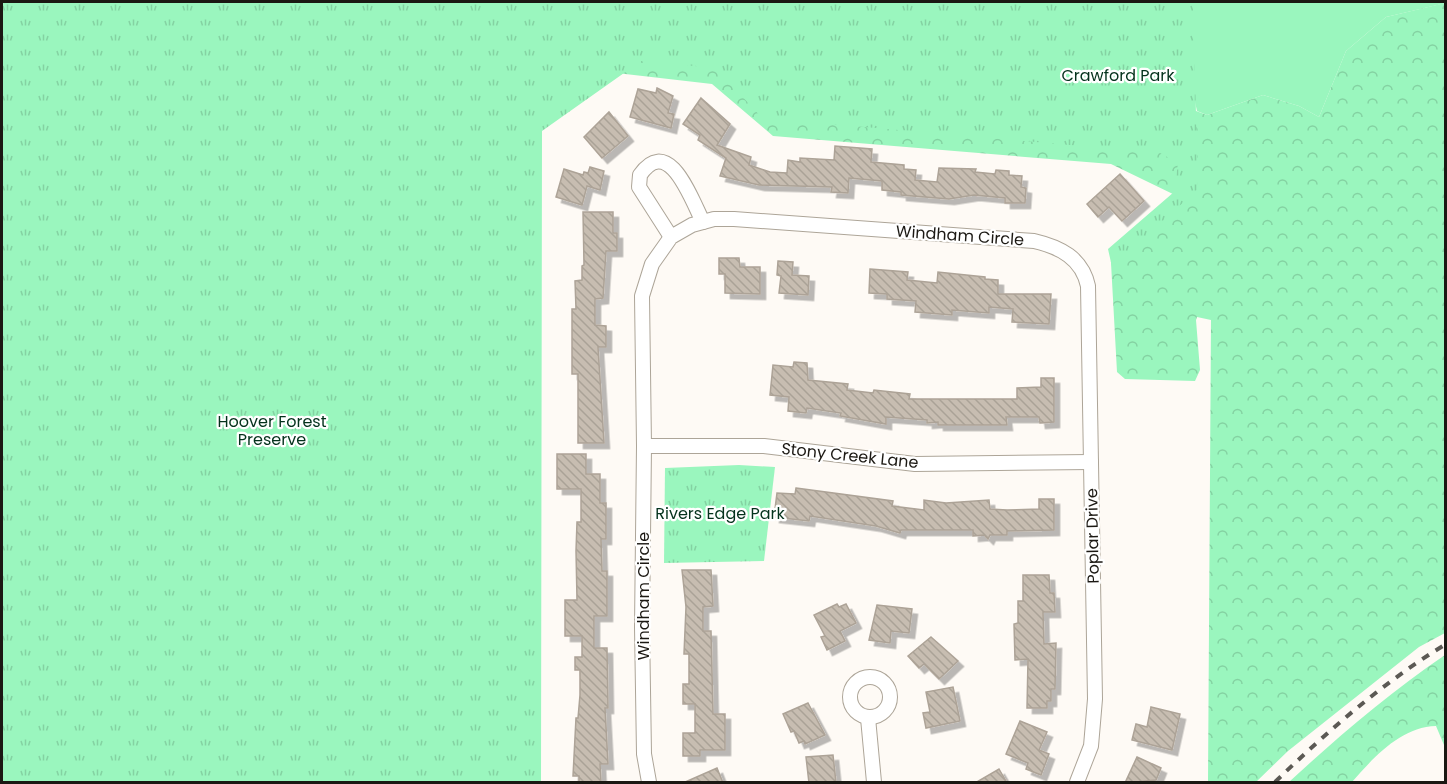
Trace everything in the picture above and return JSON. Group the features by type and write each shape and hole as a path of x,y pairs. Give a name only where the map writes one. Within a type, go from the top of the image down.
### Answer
{"street":[{"path":"671,237 639,187 640,175 649,165 663,162 675,168 703,222"},
{"name":"Windham Circle","path":"649,783 644,754 642,627 644,446 642,296 652,264 671,237 703,222 734,219 1035,241 1062,250 1075,259 1082,268 1088,286"},
{"name":"Poplar Drive","path":"1077,783 1091,746 1095,721 1088,286"},
{"name":"Stony Creek Lane","path":"644,446 764,446 915,464 1091,462"},
{"path":"868,718 874,783"}],"green space":[{"path":"2,2 580,2 1177,104 1207,115 1263,95 1299,106 1319,117 1346,51 1386,17 1445,3 1445,633 1419,647 1288,751 1256,782 1208,782 1211,320 1197,317 1196,320 1200,370 1195,381 1125,379 1117,372 1111,263 1177,196 1111,164 773,136 712,84"},
{"name":"Hoover Forest Preserve","path":"2,2 1193,2 1198,189 1112,267 1108,249 1174,192 1178,163 1160,153 762,118 716,68 641,61 542,131 541,782 2,782"},
{"name":"Crawford Park","path":"790,2 1446,3 1386,17 1346,51 1319,117 1299,106 1263,95 1207,115 1197,111 1195,102"},
{"name":"Rivers Edge Park","path":"739,465 775,467 764,561 664,563 665,468"},
{"path":"1445,655 1445,782 1444,745 1436,726 1411,732 1389,745 1352,782 1289,782 1404,684"}],"building":[{"path":"657,88 673,96 668,113 674,114 671,128 630,117 638,89 656,93"},
{"path":"701,98 730,124 717,145 751,157 749,165 770,172 787,173 788,160 800,162 800,158 834,160 835,146 872,149 871,162 904,165 904,169 916,170 915,180 937,182 939,168 976,169 975,172 995,174 996,170 1009,171 1009,175 1022,176 1021,187 1026,188 1025,203 1005,203 1005,198 974,195 949,199 901,195 901,192 882,190 882,181 849,178 848,193 831,192 832,187 759,185 720,176 726,158 698,140 700,135 683,124"},
{"path":"609,112 628,136 602,158 584,137"},
{"path":"590,167 604,171 600,190 587,186 582,205 556,197 564,169 583,175 584,172 588,173"},
{"path":"1120,174 1144,201 1122,221 1109,207 1098,217 1087,204"},
{"path":"583,212 613,212 613,233 617,233 617,251 606,251 603,298 595,299 595,325 606,326 606,347 598,347 604,443 578,443 578,374 572,374 572,309 576,309 575,281 582,280 582,266 584,265"},
{"path":"719,258 739,258 740,267 760,267 760,294 725,293 725,274 719,274"},
{"path":"778,261 793,262 792,275 809,276 808,295 779,293 781,276 777,275"},
{"path":"870,269 908,272 907,280 937,283 938,272 985,277 985,279 998,280 998,294 1051,294 1049,324 1012,322 1013,309 989,307 989,313 952,310 952,315 915,312 916,301 887,299 887,294 869,293"},
{"path":"794,362 807,363 808,380 848,384 847,390 910,394 909,399 1017,399 1017,388 1041,387 1041,378 1054,378 1054,422 1040,423 1039,417 1006,417 1007,425 938,425 938,422 927,423 927,420 886,417 886,424 840,416 841,413 807,408 806,413 788,411 789,397 770,395 773,365 793,367"},
{"path":"557,454 586,454 586,474 600,474 600,503 606,503 606,539 601,539 602,571 607,571 607,616 594,616 594,648 607,648 608,708 605,708 608,764 600,764 601,782 579,783 579,776 573,776 576,718 578,718 580,695 580,670 575,670 575,657 582,657 582,636 565,636 565,600 577,600 577,522 581,522 581,489 557,489"},
{"path":"796,488 893,501 892,506 924,510 924,500 946,503 989,500 990,509 1007,510 1039,509 1039,499 1054,499 1054,530 1007,531 1007,535 990,535 988,539 984,535 973,536 973,530 901,530 900,533 876,526 810,516 809,521 774,517 777,493 795,494"},
{"path":"682,570 711,570 713,606 703,607 703,631 711,631 713,714 725,714 725,750 700,750 700,756 683,756 683,733 695,733 695,704 683,704 683,684 689,684 689,654 684,654 686,607"},
{"path":"1023,575 1049,575 1050,593 1054,593 1055,612 1043,612 1044,644 1056,643 1055,689 1051,689 1051,701 1047,701 1047,708 1027,708 1028,659 1015,660 1014,624 1018,623 1018,601 1023,601"},
{"path":"837,604 839,607 846,604 856,623 840,631 845,641 827,650 821,637 825,636 814,615"},
{"path":"877,605 912,609 909,633 891,631 890,643 869,640"},
{"path":"931,637 958,661 939,679 924,664 919,668 908,656"},
{"path":"953,687 960,721 926,728 923,713 930,712 926,692"},
{"path":"808,703 825,735 805,744 804,741 799,743 783,714"},
{"path":"1151,707 1180,714 1172,750 1132,740 1136,724 1147,727"},
{"path":"1020,721 1047,732 1039,750 1049,754 1041,775 1026,769 1028,763 1006,754"},
{"path":"833,755 836,783 809,783 806,757"},
{"path":"1137,757 1161,768 1156,780 1125,783"},
{"path":"717,768 723,783 683,783"},
{"path":"999,769 1007,783 975,783"}],"railway":[{"path":"1275,782 1356,708 1446,644"}]}
